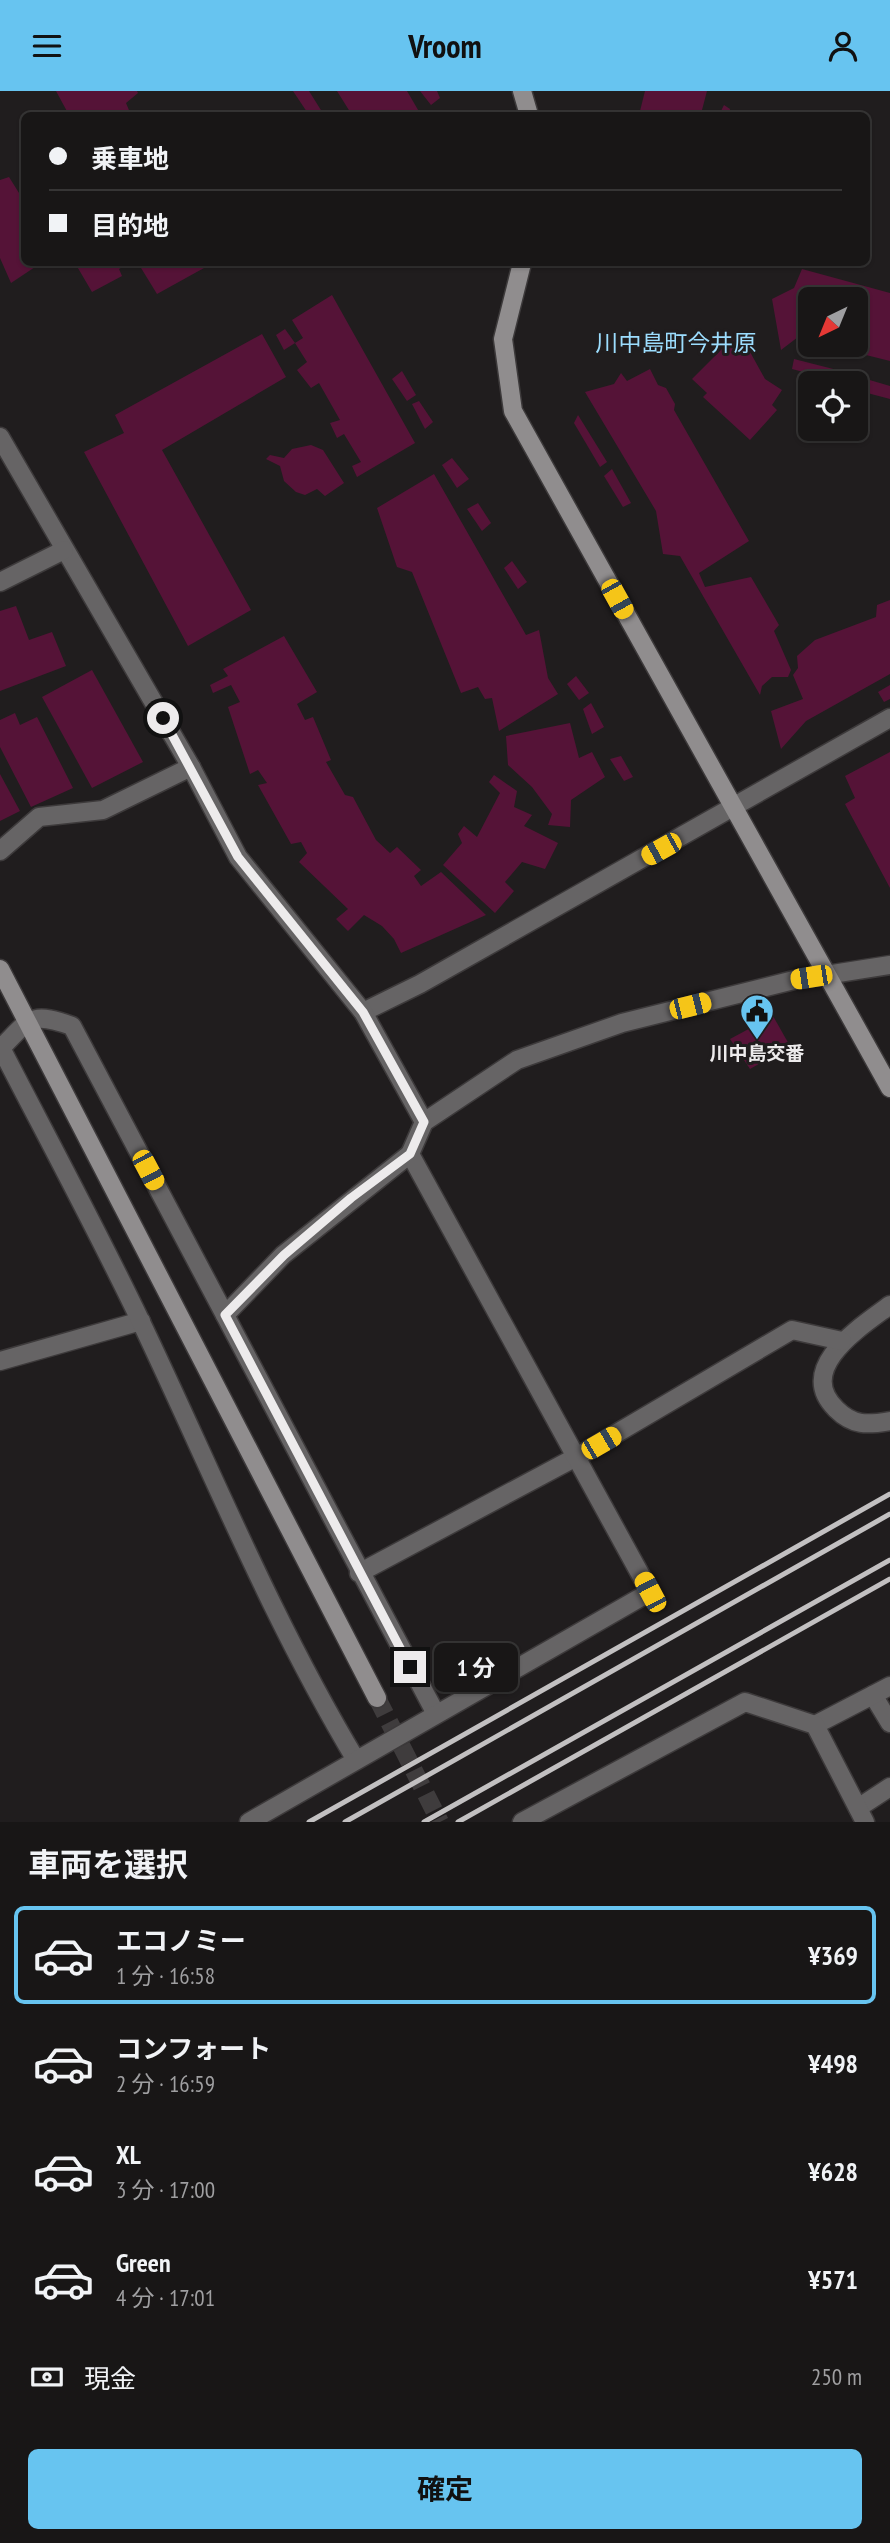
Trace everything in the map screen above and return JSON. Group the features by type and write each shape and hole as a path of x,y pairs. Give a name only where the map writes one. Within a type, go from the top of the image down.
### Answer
{"street":[{"path":"522,91 528,112"},
{"path":"521,266 503,339 513,411 890,1088"},
{"path":"0,437 191,767 238,857 363,1012 424,1122"},
{"path":"0,582 64,550"},
{"path":"363,1012 420,984 890,718"},
{"path":"0,851 39,817 103,810 191,767"},
{"path":"225,1315 284,1255 351,1198 410,1154 424,1122 517,1060 622,1023 794,980 890,965"},
{"path":"0,969 377,1698"},
{"path":"356,1760 318,1696 264,1590 141,1321 1,1048 27,1021 44,1016 72,1025 359,1573 436,1714"},
{"path":"249,1822 650,1592 410,1154"},
{"path":"890,1304 842,1341 827,1363 822,1385 830,1403 846,1419 864,1426 890,1421"},
{"path":"0,1361 141,1321"},
{"path":"359,1573 578,1457 792,1331 842,1341"},
{"path":"815,1725 890,1686"},
{"path":"873,1695 890,1723"},
{"path":"522,1822 745,1702 815,1725 861,1815 890,1787"}],"building":[{"path":"56,91 138,93 126,103 130,112 67,112"},
{"path":"293,91 309,91 322,112 307,112"},
{"path":"337,91 407,91 419,112 350,112"},
{"path":"420,91 437,91 440,98 431,105"},
{"path":"645,91 707,91 702,110 709,112 640,112"},
{"path":"724,105 730,109 730,112 720,112"},
{"path":"9,177 21,196 21,266 36,266 11,283 0,258 0,180"},
{"path":"77,266 124,266 119,269 122,276 92,292"},
{"path":"140,266 208,266 157,294"},
{"path":"802,269 868,287 798,287 798,337 781,350 772,299 794,288"},
{"path":"868,287 890,293 890,361 868,356"},
{"path":"332,295 415,443 357,477 352,466 361,462 344,434 337,438 330,423 340,420 319,383 311,388 297,370 307,362 295,343 303,338 292,320"},
{"path":"285,329 295,343 284,350 276,335"},
{"path":"739,332 765,379 782,390 772,405 777,410 750,440 703,397 707,393 692,379"},
{"path":"262,334 286,377 162,450 251,610 188,646 84,452 124,433 115,415"},
{"path":"794,359 841,371 800,371 792,369"},
{"path":"650,369 658,385 666,388 675,404 674,410 749,541 699,573 705,587 751,577 779,625 774,631 791,670 788,677 772,677 762,686 760,695 680,556 663,554 656,511 585,392 614,384 621,373 627,381"},
{"path":"402,371 416,395 407,401 392,379"},
{"path":"868,380 890,386 890,399 868,393"},
{"path":"419,401 433,422 425,429 412,404"},
{"path":"578,415 607,462 600,467 574,423"},
{"path":"311,445 323,450 344,483 325,496 317,489 305,495 296,492 284,481 280,466 266,459 270,455 284,458 292,449"},
{"path":"452,458 469,479 457,488 442,465"},
{"path":"612,469 631,503 623,507 604,476"},
{"path":"434,474 526,635 539,630 548,678 558,694 499,731 492,698 485,699 478,687 461,693 412,572 397,567 377,508"},
{"path":"478,503 491,523 482,531 467,509"},
{"path":"512,561 527,582 518,589 504,568"},
{"path":"890,600 890,674 806,721 781,749 771,711 803,699 793,675 798,668 797,656 815,640 876,617 877,605"},
{"path":"16,606 29,640 52,632 66,666 0,691 0,611"},
{"path":"284,636 317,692 297,704 305,720 313,717 331,760 326,762 345,795 353,797 376,840 390,853 397,847 421,870 414,876 421,886 441,872 486,915 401,953 394,939 382,926 364,915 348,931 336,919 348,909 299,862 307,853 301,842 291,844 258,785 267,783 258,770 250,774 228,707 240,702 231,685 213,693 210,685 228,676 223,669"},
{"path":"92,670 143,762 92,788 42,697"},
{"path":"576,676 589,693 579,700 567,684"},
{"path":"890,685 890,699 884,702 878,692"},
{"path":"591,703 604,727 592,734 583,709"},
{"path":"15,713 20,725 37,717 73,788 31,807 0,747 0,720"},
{"path":"570,723 579,758 592,752 605,777 571,800 570,827 548,825 552,814 532,787 508,765 506,736"},
{"path":"890,752 890,888 845,804 855,798 845,776"},
{"path":"621,756 633,777 624,781 610,759"},
{"path":"0,774 20,811 0,821"},
{"path":"494,775 517,791 514,807 532,815 524,826 558,843 545,869 522,862 505,882 514,891 495,913 443,865 462,843 458,834 464,826 477,837 500,793 489,782"},
{"path":"773,1016 790,1046 750,1069 730,1039"}],"tunnel":[{"path":"377,1698 440,1822"}],"railway":[{"path":"309,1822 890,1494"},
{"path":"345,1822 890,1514"},
{"path":"424,1822 890,1560"},
{"path":"458,1822 890,1579"}],"place":[{"name":"川中島交番","path":"757,1041"}],"district":[{"name":"川中島町今井原","path":"676,343"}],"route":[{"path":"163,718 238,857 363,1012 424,1122 410,1154 351,1198 284,1255 225,1315 410,1667"}]}
